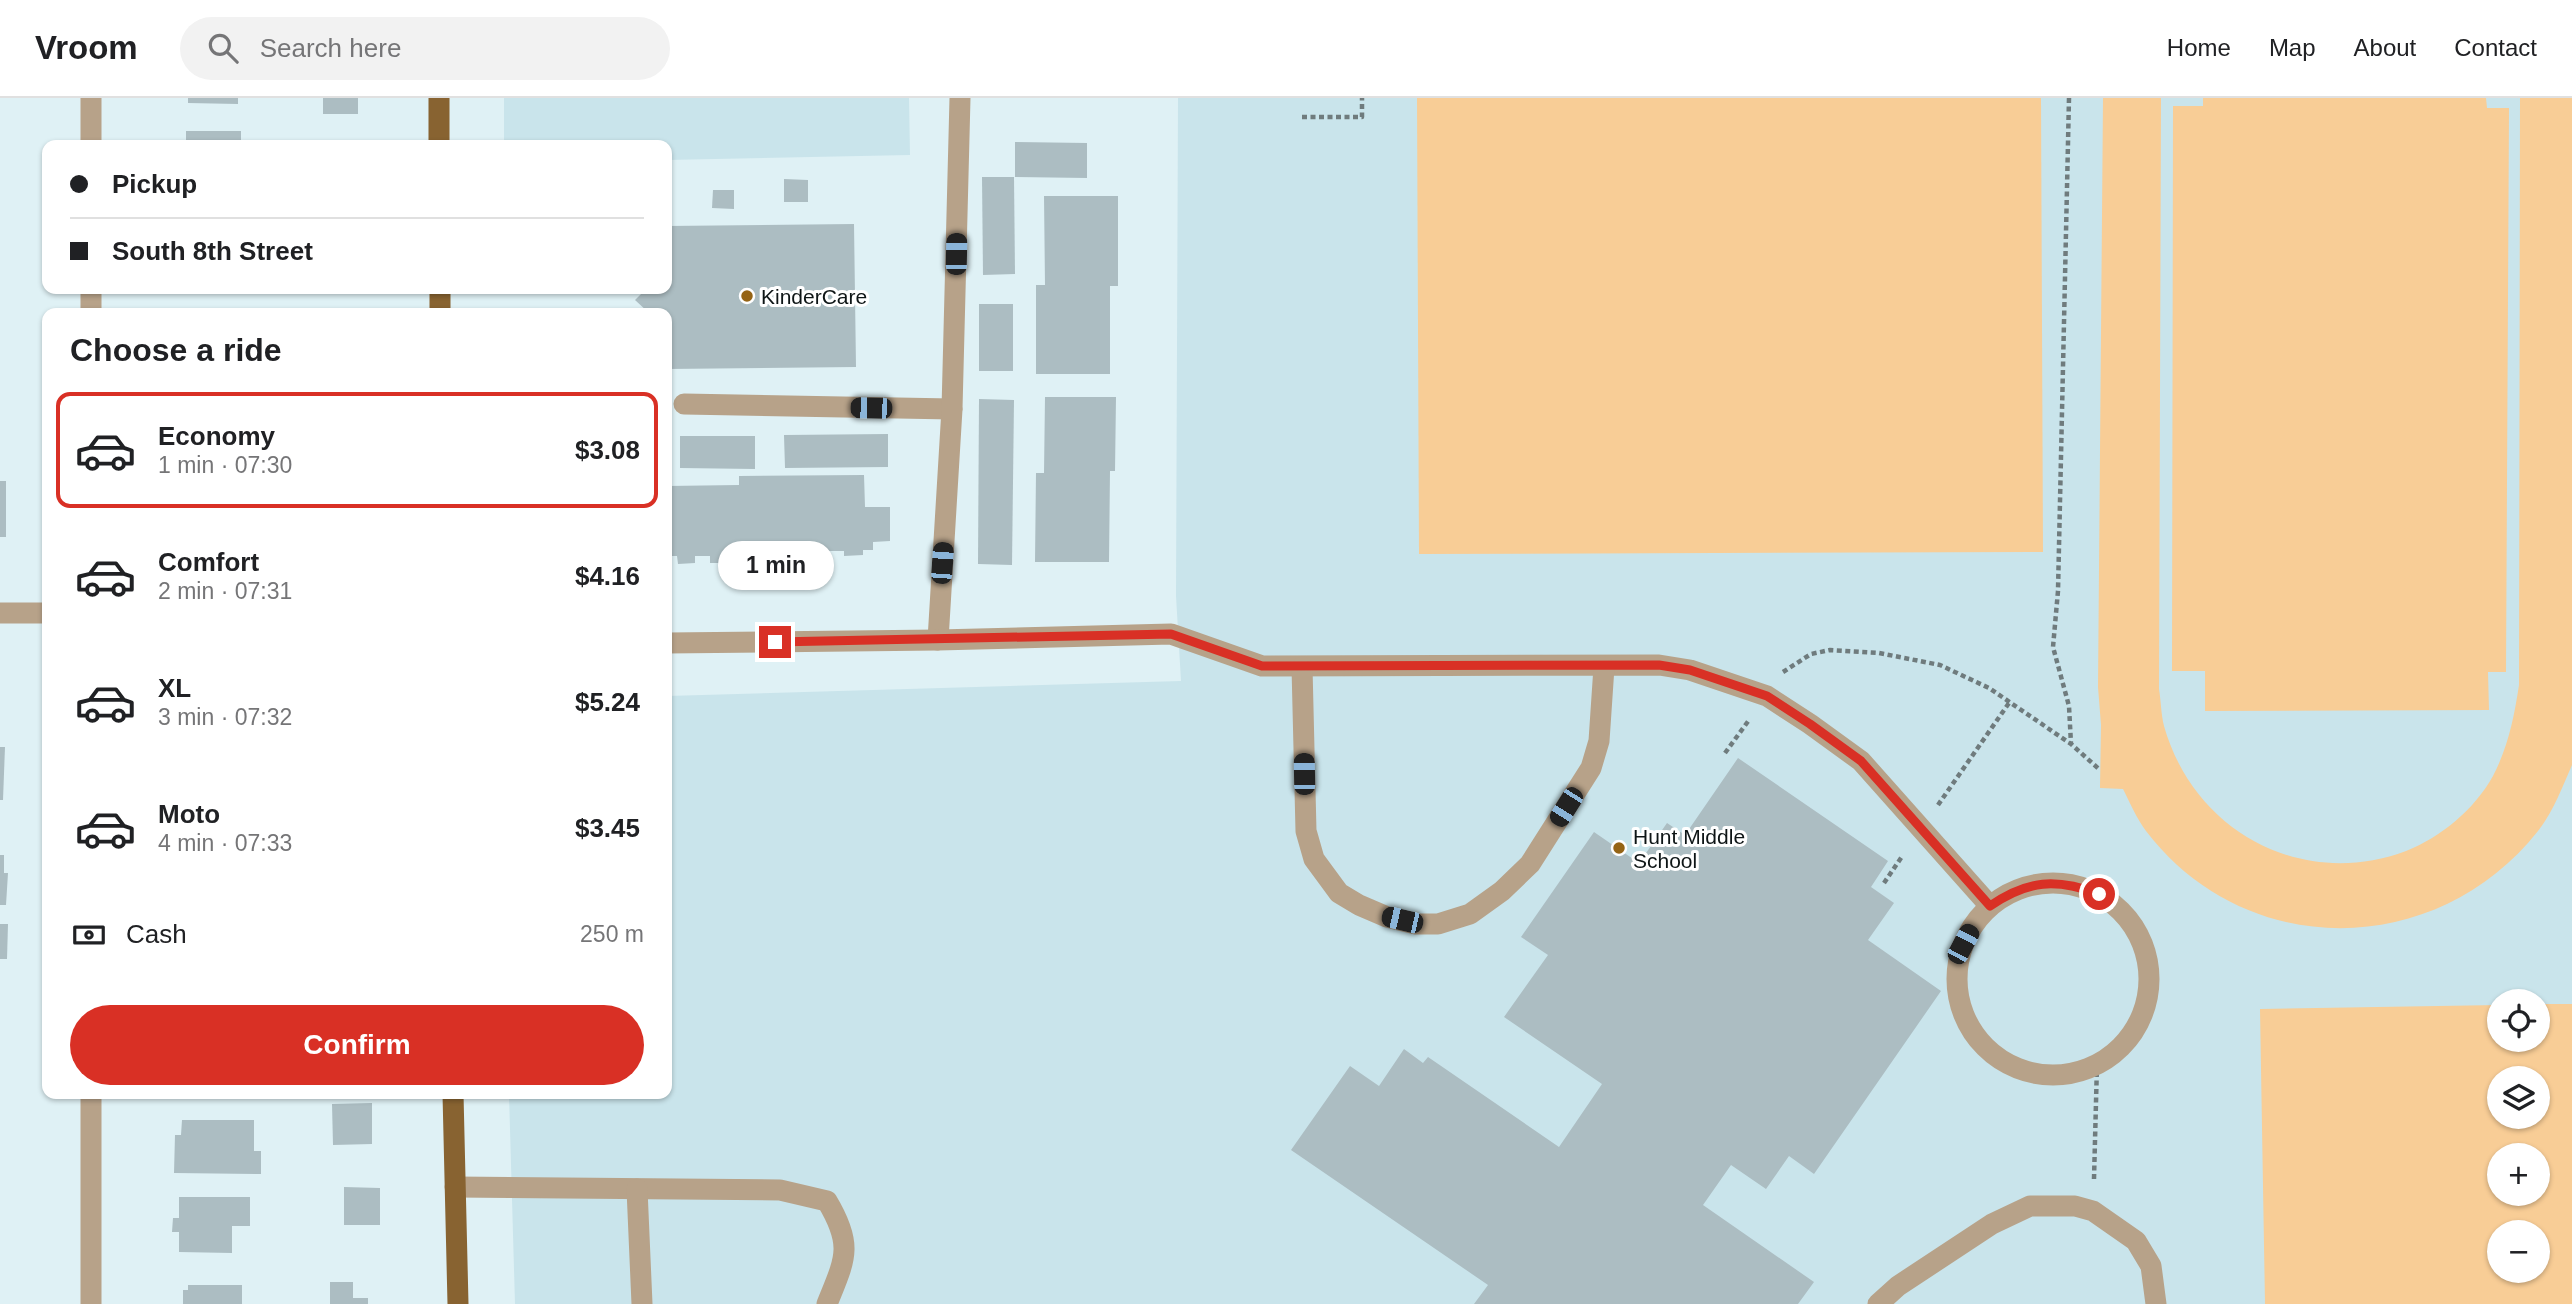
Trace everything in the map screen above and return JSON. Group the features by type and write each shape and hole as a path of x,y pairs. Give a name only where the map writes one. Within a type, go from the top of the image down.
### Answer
{"main road":[{"path":"439,98 439,140"},
{"path":"453,1099 458,1304"}],"street":[{"path":"91,98 91,140"},
{"path":"938,640 952,409 960,98"},
{"path":"684,404 952,409"},
{"path":"0,613 42,613"},
{"path":"672,643 1171,634 1262,666 1659,665 1690,670 1767,696 1861,761 1990,906"},
{"path":"1302,667 1306,831 1314,859 1339,893 1387,917 1416,924 1438,924 1469,914 1502,891 1530,864 1591,768 1599,741 1604,667"},
{"path":"2054,883 2077,886 2099,894 2118,908 2133,925 2143,946 2148,968 2148,991 2142,1014 2131,1035 2116,1051 2097,1064 2075,1072 2029,1072 2007,1063 1988,1050 1973,1032 1962,1011 1957,989 1957,966 1963,944 1974,923 1990,906 2009,893 2031,885 2054,883"},
{"path":"91,1099 91,1304"},
{"path":"455,1187 780,1190 827,1201 840,1223 845,1259 827,1304"},
{"path":"637,1189 642,1304"},
{"path":"1878,1304 1898,1286 1992,1224 2030,1206 2075,1206 2093,1210 2136,1241 2151,1266 2156,1304"}],"path":[{"path":"1302,117 1362,117 1362,98"},
{"path":"2068,98 2059,591 2053,647 2069,706 2071,744"},
{"path":"1725,753 1783,672 1811,654 1830,650 1879,653 1940,665 1989,688 2071,744 2100,770"},
{"path":"1884,883 2009,703"},
{"path":"2093,1210 2097,1064"}],"shaded area":[{"path":"504,98 909,98 910,155 672,160 672,140 504,140"},
{"name":"Hunt Middle School","path":"1178,98 2572,98 2572,1304 515,1304 509,1099 672,1099 672,696 1181,681 1176,596"},
{"path":"1417,98 2041,98 2043,552 1419,554"},
{"path":"2103,98 2161,98 2159,689 2164,726 2179,763 2200,796 2226,822 2257,843 2292,857 2329,863 2367,861 2406,851 2444,830 2466,811 2485,788 2507,743 2519,685 2520,98 2572,98 2572,765 2553,808 2538,831 2496,873 2448,903 2396,922 2342,928 2287,922 2235,904 2187,874 2146,831 2123,789 2100,788 2101,725 2098,687"},
{"path":"2203,98 2486,98 2487,108 2509,108 2506,672 2488,672 2489,710 2205,711 2205,671 2172,671 2173,106 2203,106"},
{"path":"2550,1004 2572,1004 2572,1304 2265,1304 2260,1009 2487,1005 2487,1052 2550,1052"}],"building":[{"path":"188,98 238,98 238,104 188,103"},
{"path":"323,98 358,98 358,114 323,114"},
{"path":"186,131 241,131 241,140 186,140"},
{"path":"1015,142 1087,143 1087,178 1015,177"},
{"path":"982,177 1014,177 1015,274 983,275"},
{"path":"784,179 808,180 808,202 784,202"},
{"path":"713,190 734,190 734,209 712,208"},
{"path":"1044,196 1118,196 1118,286 1110,286 1110,374 1036,374 1036,285 1045,285"},
{"name":"KinderCare","path":"854,224 856,367 672,369 672,308 644,308 635,300 641,294 672,294 672,226"},
{"path":"979,304 1013,304 1013,371 979,371"},
{"path":"1045,397 1116,397 1115,471 1110,471 1109,562 1035,562 1036,473 1044,473"},
{"path":"979,399 1014,400 1012,565 978,564"},
{"path":"888,434 888,467 785,468 784,435"},
{"path":"680,436 755,436 755,469 680,468"},
{"path":"864,475 865,507 890,507 890,541 873,542 873,550 863,550 863,555 844,556 844,551 809,551 809,558 759,558 759,552 738,552 738,563 710,563 710,556 695,556 695,563 678,564 677,556 672,556 672,486 739,485 739,476"},
{"path":"0,481 6,481 6,537 0,537"},
{"path":"0,747 5,747 3,800 0,800"},
{"path":"1738,758 1888,861 1871,887 1894,903 1868,940 1941,991 1814,1174 1789,1156 1766,1189 1731,1165 1703,1205 1814,1282 1798,1304 1474,1304 1488,1285 1291,1150 1350,1066 1379,1086 1404,1049 1423,1063 1428,1057 1559,1147 1602,1084 1504,1017 1548,955 1521,937 1594,832 1639,863 1667,823 1685,835"},
{"path":"0,855 4,855 4,873 8,873 6,905 0,905"},
{"path":"0,924 8,924 7,959 0,959"},
{"path":"372,1103 372,1144 333,1145 332,1104"},
{"path":"182,1120 254,1120 254,1151 261,1151 261,1174 174,1173 175,1135 181,1135"},
{"path":"344,1187 380,1188 380,1225 344,1225"},
{"path":"179,1197 250,1197 250,1226 232,1226 232,1253 179,1252 179,1232 172,1232 173,1218 179,1218"},
{"path":"330,1282 353,1282 353,1298 368,1298 368,1304 330,1304"},
{"path":"188,1285 242,1285 242,1304 183,1304 183,1290 188,1290"}],"place":[{"name":"KinderCare","path":"747,296"},
{"name":"Hunt Middle School","path":"1619,848"}],"route":[{"path":"775,642 1171,634 1262,666 1659,665 1690,670 1767,696 1861,761 1990,906 2009,893 2031,885 2054,883 2077,886 2099,894"}]}
